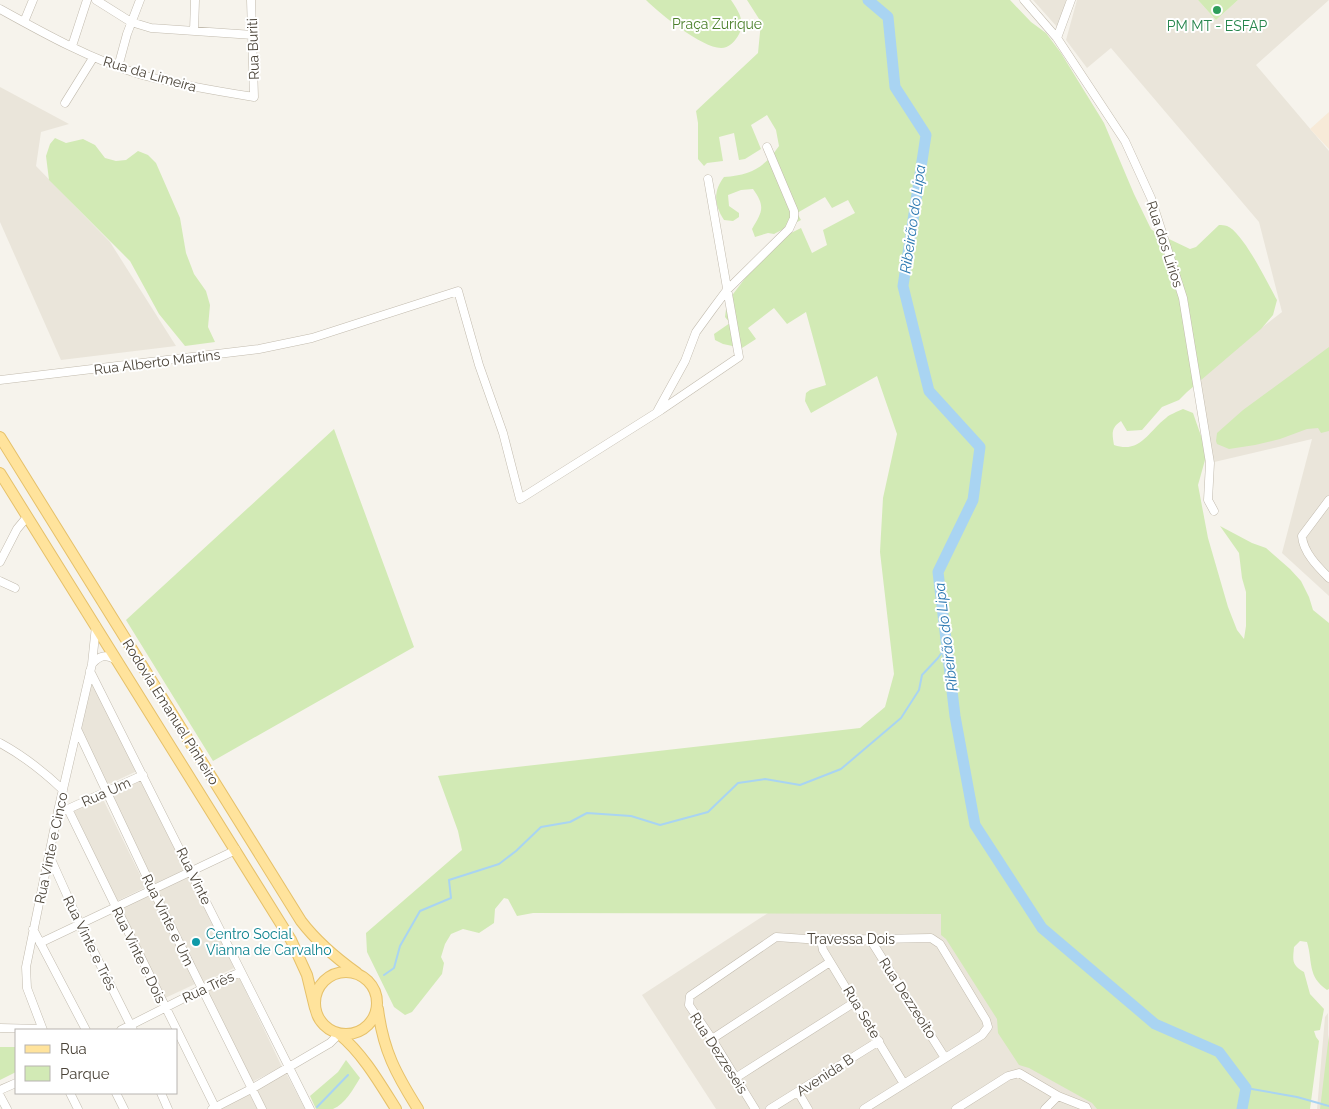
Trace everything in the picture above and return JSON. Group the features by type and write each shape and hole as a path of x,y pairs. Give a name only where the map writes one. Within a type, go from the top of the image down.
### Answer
{"main road":[{"name":"Rodovia Emanuel Pinheiro","path":"0,437 301,921 326,950 357,973"},
{"name":"Rodovia Emanuel Pinheiro","path":"0,473 236,850 300,956 315,1008"},
{"path":"396,1109 373,1071 347,1041 328,1028 319,1019 315,1008 317,992 325,980 335,974 346,971 357,973 373,985 377,994 384,1045 400,1080 418,1109"},
{"path":"338,1034 351,1034 364,1029 374,1018 378,1004"}],"street":[{"path":"24,22 33,0"},
{"path":"72,46 87,0"},
{"path":"96,0 131,22 151,28 253,35"},
{"path":"118,67 131,22 140,0"},
{"path":"194,31 195,0"},
{"name":"Rua Buriti","path":"251,0 254,97"},
{"name":"Rua dos Lírios","path":"1024,0 1057,38 1125,141 1151,198 1183,298 1210,463 1208,500 1214,511"},
{"path":"1057,38 1071,0"},
{"name":"Rua da Limeira","path":"0,9 93,58 118,67 182,85 254,97"},
{"path":"65,103 93,58"},
{"path":"655,414 672,385 696,332 727,290 789,229 794,218 794,211 767,147"},
{"path":"655,414 739,357 708,179"},
{"name":"Rua Alberto Martins","path":"0,380 256,350 312,338 458,291 479,364 502,433 520,499 655,414"},
{"path":"1329,500 1302,536 1302,545 1318,568 1329,578"},
{"path":"0,562 17,529 27,517"},
{"path":"0,581 15,588"},
{"name":"Rua Vinte e Cinco","path":"42,1029 27,988 25,974 58,810 91,667 96,626"},
{"path":"91,667 103,656 109,656 116,660"},
{"name":"Rua Vinte","path":"91,667 310,1109"},
{"name":"Rua Vinte e Um","path":"78,729 153,890 262,1109"},
{"path":"0,743 40,768 63,790"},
{"name":"Rua Um","path":"68,809 143,775"},
{"path":"58,810 68,809"},
{"name":"Rua Vinte e Dois","path":"68,809 175,1029"},
{"path":"40,943 236,850"},
{"name":"Rua Vinte e Três","path":"49,854 80,924 132,1028"},
{"path":"33,929 85,1029"},
{"name":"Travessa Dois","path":"690,996 776,937 821,940 931,938 940,944 986,1020 988,1027 982,1035 945,1058"},
{"name":"Rua Dezzeoito","path":"870,939 945,1058"},
{"name":"Rua Sete","path":"821,940 823,950 904,1084"},
{"path":"712,1039 830,962"},
{"name":"Rua Três","path":"132,1028 165,1008 241,972"},
{"name":"Rua Dezzeseis","path":"690,996 689,1005 755,1109"},
{"path":"737,1078 855,1002"},
{"path":"0,1028 21,1029"},
{"path":"214,1108 330,1044 338,1034"},
{"name":"Rua Vinte e Dois","path":"178,1035 214,1108"},
{"name":"Avenida B","path":"770,1109 879,1041"},
{"path":"864,1109 945,1058"},
{"path":"956,1109 1008,1076 1019,1072 1058,1096 1087,1109"},
{"path":"0,1090 15,1082"},
{"path":"798,1092 808,1109"},
{"path":"70,1094 78,1109"},
{"path":"116,1094 124,1109"},
{"path":"161,1094 168,1109"},
{"path":"0,1096 7,1109"},
{"path":"1045,1109 1058,1096"}],"shaded area":[{"path":"1033,0 1066,0 1058,28"},
{"path":"1077,0 1198,0 1216,20 1238,0 1329,0 1256,65 1329,151 1329,596 1282,553 1312,439 1210,463 1196,378 1282,312 1259,222 1111,48 1087,68 1066,40"},
{"path":"0,87 69,124 41,132 36,166 110,242 176,346 61,360 0,222"},
{"path":"1329,112 1329,149 1310,129"},
{"path":"91,679 137,771 107,785 80,728"},
{"path":"142,777 186,869 154,884 110,792"},
{"path":"102,797 146,887 117,901 74,811"},
{"path":"190,874 234,968 202,983 158,889"},
{"path":"152,893 195,984 163,999 119,909"},
{"path":"942,912 946,937 1029,1066 1092,1102 1098,1109 716,1109 642,995 768,913"},
{"path":"238,975 282,1067 250,1083 206,990"},
{"path":"1328,1013 1329,1109 1317,1109 1325,1017"},
{"path":"286,1073 305,1109 266,1109 255,1089"},
{"path":"250,1092 259,1109 220,1109"}],"green space":[{"name":"Praça Zurique","path":"646,0 731,0 740,17 740,31 729,46 721,48 713,46 681,29"},
{"path":"747,0 1010,0 1031,22 1046,33 1061,53 1104,123 1151,229 1161,237 1190,249 1196,247 1219,225 1227,226 1233,230 1247,248 1277,300 1273,315 1261,329 1179,400 1162,407 1142,430 1127,431 1121,421 1115,426 1113,434 1114,445 1131,447 1143,440 1172,414 1183,409 1193,413 1207,453 1198,485 1208,538 1228,607 1237,630 1244,639 1246,592 1239,553 1220,526 1252,543 1266,548 1290,569 1301,581 1313,610 1329,623 1329,989 1327,990 1321,985 1313,974 1307,942 1300,941 1294,947 1293,955 1295,964 1304,972 1310,994 1324,1009 1320,1030 1314,1031 1319,1041 1310,1109 1097,1109 1092,1103 1029,1068 1019,1065 998,1033 997,1019 946,939 941,935 941,914 533,913 517,916 508,899 504,898 495,909 494,923 479,933 463,929 451,934 445,944 441,957 444,963 442,974 412,1012 405,1015 394,1007 367,952 366,933 462,850 458,831 438,776 860,728 885,707 894,674 880,552 883,498 897,434 877,376 811,413 805,401 806,393 826,385 806,312 787,324 774,308 748,328 756,339 742,348 723,344 715,340 714,334 730,323 725,317 727,302 746,277 781,238 801,228 812,253 827,245 823,230 855,213 848,200 832,208 825,197 797,213 801,220 774,234 768,233 755,237 752,229 760,214 761,205 753,189 741,190 728,195 729,206 739,213 739,217 733,221 724,220 718,209 716,198 720,182 724,177 756,169 768,160 779,146 776,130 767,115 751,125 761,149 745,159 739,160 734,133 719,137 723,161 707,163 704,166 698,159 696,111 758,53 761,22"},
{"name":"PM MT - ESFAP","path":"1198,0 1238,0 1216,20"},
{"path":"55,138 66,143 83,139 95,145 105,158 116,161 126,160 138,151 148,155 156,163 180,218 186,253 194,274 206,291 210,305 208,327 215,342 185,346 159,314 130,261 49,180 46,156 50,144"},
{"path":"1329,347 1329,431 1321,433 1318,428 1307,429 1280,439 1229,449 1217,444 1217,433 1243,410"},
{"path":"334,429 414,647 213,761 126,620"},
{"path":"1329,1035 1329,1109 1320,1109"},
{"path":"0,1047 15,1047 15,1072 0,1080"},
{"path":"346,1060 360,1078 358,1082 337,1107 333,1109 316,1109 310,1096 338,1072"}],"waterway":[{"name":"Ribeirão do Lipa","path":"868,0 888,17 895,87 926,135 903,286 929,391 980,447 973,500 938,572 955,716 975,825 1042,928 1155,1024 1219,1052 1246,1088 1242,1109"},
{"path":"384,975 394,968 400,946 420,911 451,898 449,880 499,864 541,827 570,822 587,813 631,816 660,825 708,812 738,783 765,779 800,785 841,769 901,718 919,690 922,675 947,645"},
{"path":"317,1107 348,1075"},
{"path":"1246,1088 1297,1097 1329,1106"}],"place":[{"name":"PM MT - ESFAP","path":"1217,10"},
{"name":"Centro Social Vianna de Carvalho","path":"196,942"}]}
